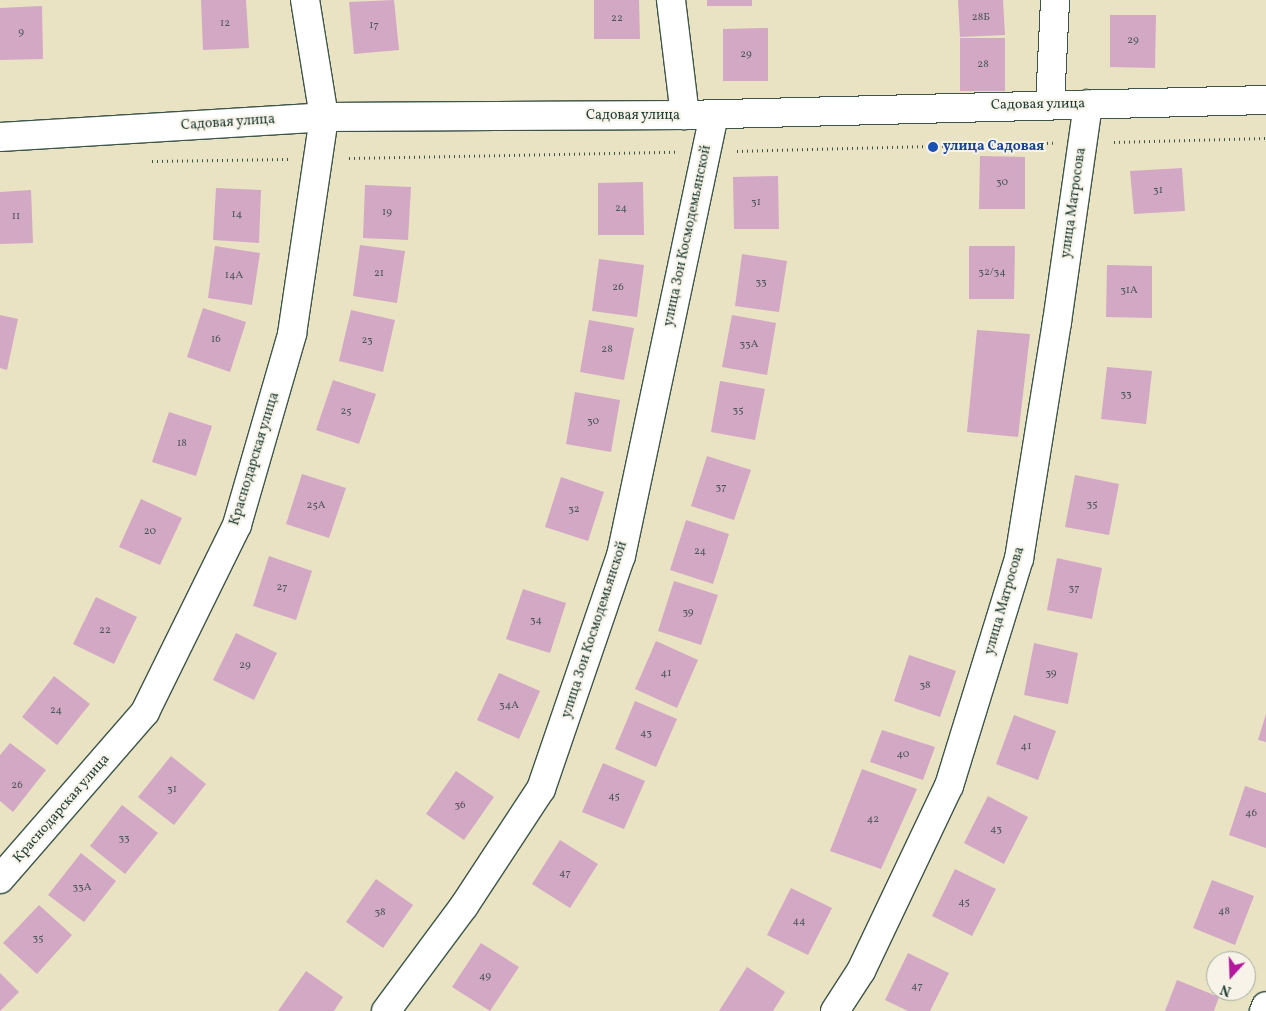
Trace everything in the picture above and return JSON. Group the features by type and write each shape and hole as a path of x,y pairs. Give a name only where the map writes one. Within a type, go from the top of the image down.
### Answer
{"street":[{"name":"Краснодарская улица","path":"0,879 145,712 236,525 292,334 324,117 305,0"},
{"path":"672,0 685,116"},
{"path":"1050,104 1055,0"},
{"name":"Садовая улица","path":"0,137 324,117 685,116 1050,104 1266,100"},
{"name":"улица Матросова","path":"836,1011 861,971 949,786 1019,559 1088,104"},
{"name":"улица Зои Космодемьянской","path":"386,1011 464,906 542,789 621,556 714,115"},
{"path":"1264,1011 1266,1006"}],"path":[{"path":"149,161 706,152 1266,138"}],"building":[{"path":"201,0 246,0 249,48 203,50"},
{"path":"394,0 399,50 354,54 349,2"},
{"path":"594,0 639,0 640,39 594,39"},
{"path":"707,0 752,0 752,6 707,6"},
{"path":"958,0 1003,0 1005,35 960,37"},
{"path":"42,6 43,59 0,60 0,8"},
{"path":"1110,15 1156,15 1155,68 1110,67"},
{"path":"768,28 768,81 723,81 723,29"},
{"path":"960,38 1005,38 1005,91 960,91"},
{"path":"980,156 1025,157 1025,209 979,209"},
{"path":"1182,168 1185,211 1134,214 1130,171"},
{"path":"778,176 779,229 734,229 733,177"},
{"path":"643,182 644,235 598,235 598,183"},
{"path":"365,185 411,187 408,240 363,238"},
{"path":"216,188 261,190 259,243 213,240"},
{"path":"31,190 33,243 0,244 0,192"},
{"path":"360,245 405,251 397,303 353,296"},
{"path":"215,246 260,253 252,305 208,298"},
{"path":"969,246 1015,246 1014,299 969,299"},
{"path":"742,254 787,261 779,312 735,306"},
{"path":"599,259 644,265 637,317 592,311"},
{"path":"1107,265 1152,266 1152,318 1106,317"},
{"path":"203,308 246,322 230,372 187,357"},
{"path":"351,310 395,320 383,372 339,361"},
{"path":"0,315 18,319 7,370 0,368"},
{"path":"732,315 776,323 767,375 722,367"},
{"path":"589,320 634,328 624,380 580,372"},
{"path":"977,330 1030,334 1018,437 967,432"},
{"path":"1107,367 1152,371 1146,424 1101,419"},
{"path":"333,380 376,394 359,444 316,430"},
{"path":"720,381 765,389 755,440 711,432"},
{"path":"575,392 620,400 611,452 566,444"},
{"path":"169,412 212,426 196,476 152,462"},
{"path":"707,456 751,470 734,520 691,506"},
{"path":"302,474 346,488 329,538 286,524"},
{"path":"1075,475 1119,484 1109,535 1065,527"},
{"path":"561,477 604,492 588,541 545,527"},
{"path":"141,499 182,518 160,565 119,547"},
{"path":"686,520 729,534 713,584 670,570"},
{"path":"269,556 312,571 296,620 253,606"},
{"path":"1057,558 1102,568 1092,619 1047,610"},
{"path":"674,581 718,595 701,645 658,631"},
{"path":"523,589 566,603 550,653 506,639"},
{"path":"96,597 137,617 114,664 73,644"},
{"path":"236,633 277,653 254,700 213,680"},
{"path":"656,641 698,660 677,708 635,689"},
{"path":"1034,643 1078,653 1068,704 1024,695"},
{"path":"909,655 956,671 940,717 894,701"},
{"path":"499,673 540,691 519,739 477,720"},
{"path":"54,676 90,704 57,745 22,717"},
{"path":"635,701 677,719 656,767 615,749"},
{"path":"1266,714 1266,742 1258,740"},
{"path":"1014,715 1056,731 1038,780 996,764"},
{"path":"882,730 935,747 923,780 870,762"},
{"path":"10,743 46,770 13,812 0,801 0,755"},
{"path":"171,756 206,784 174,825 138,797"},
{"path":"603,763 645,781 624,829 582,812"},
{"path":"862,769 917,789 881,869 830,851"},
{"path":"456,771 494,797 464,840 426,814"},
{"path":"1245,786 1266,793 1266,848 1229,835"},
{"path":"988,796 1028,817 1004,864 964,843"},
{"path":"122,805 158,833 125,874 90,846"},
{"path":"560,840 598,864 570,908 532,884"},
{"path":"81,853 116,881 84,922 48,895"},
{"path":"955,869 996,889 972,936 932,916"},
{"path":"376,879 413,905 383,948 346,922"},
{"path":"1212,880 1254,896 1235,945 1193,928"},
{"path":"791,888 832,908 808,955 767,935"},
{"path":"39,905 72,935 37,974 3,943"},
{"path":"481,943 519,967 490,1011 452,987"},
{"path":"908,953 949,973 930,1011 908,1011 885,1000"},
{"path":"747,967 785,992 773,1011 719,1011"},
{"path":"306,971 343,997 334,1011 278,1011"},
{"path":"0,973 19,992 0,1011"},
{"path":"1177,980 1206,992 1206,1001 1218,1001 1214,1011 1165,1011"}],"place":[{"name":"улица Садовая","path":"933,147"}]}
